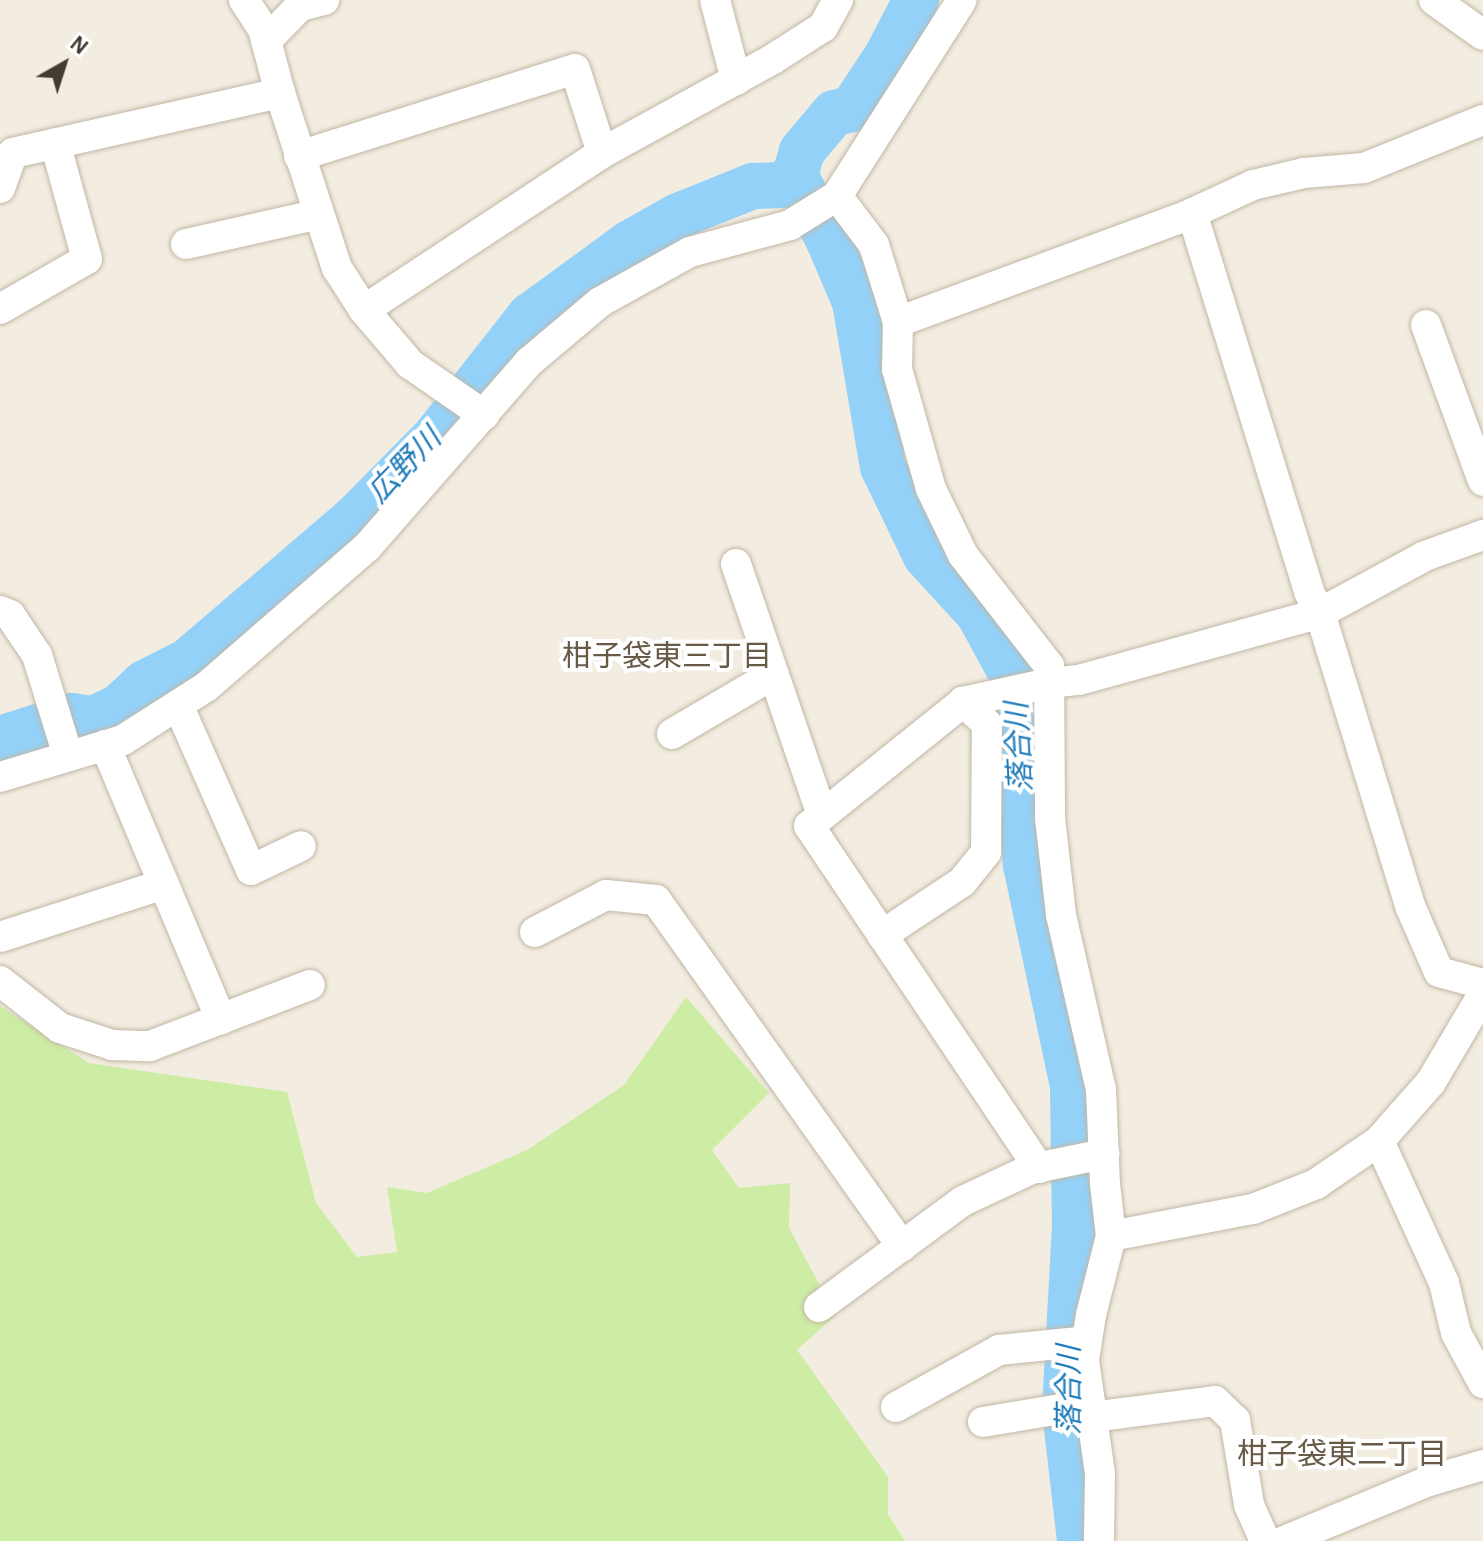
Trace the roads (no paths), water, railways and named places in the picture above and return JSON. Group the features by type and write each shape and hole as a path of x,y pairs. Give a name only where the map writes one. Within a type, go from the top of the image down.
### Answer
{"street":[{"path":"244,0 266,41 299,156 337,268 364,310 410,364 484,415"},
{"path":"266,41 300,6 324,0"},
{"path":"715,0 736,80"},
{"path":"364,310 602,153 736,80 823,27 838,0"},
{"path":"0,777 123,740 206,687 367,547 529,362 600,302 690,252 790,225 837,196 962,0"},
{"path":"1434,0 1483,35"},
{"path":"299,156 575,69 602,153"},
{"path":"0,188 13,153 280,93"},
{"path":"898,322 1192,213 1253,185 1304,173 1364,168 1483,120"},
{"path":"0,309 87,259 55,143"},
{"path":"837,196 874,245 898,322 897,369 931,489 963,555 1049,666 1050,818 1059,901 1101,1089 1111,1236 1074,1342 1084,1360 1078,1409 1100,1474 1099,1541"},
{"path":"1192,213 1411,908 1439,972 1483,984"},
{"path":"186,244 319,214"},
{"path":"1426,325 1483,481"},
{"path":"1039,1168 809,826 963,702 1049,683 1079,680 1320,613 1425,556 1483,535"},
{"path":"736,564 822,815"},
{"path":"0,611 10,615 37,655 68,756"},
{"path":"672,734 774,674"},
{"path":"882,935 962,882 986,852 987,724 963,702"},
{"path":"178,705 251,870 301,846"},
{"path":"105,745 221,1020"},
{"path":"0,937 164,884"},
{"path":"535,932 606,895 656,900 902,1246"},
{"path":"0,981 60,1028 112,1045 150,1046 310,985"},
{"path":"1111,1236 1253,1209 1316,1184 1379,1141 1431,1082 1483,994"},
{"path":"1379,1141 1444,1283 1456,1333 1483,1383"},
{"path":"819,1307 963,1201 1039,1168 1104,1154"},
{"path":"896,1407 999,1350 1074,1342"},
{"path":"983,1422 1078,1409 1215,1401 1235,1420 1249,1505 1265,1541"},
{"path":"1284,1541 1429,1481 1483,1465"}],"waterway":[{"name":"落合川","path":"916,0 887,56 852,109 834,113 802,151 795,175 829,241 855,302 883,467 926,556 979,614 1017,684 1026,865 1073,1087 1075,1225 1065,1411 1080,1541"},
{"name":"広野川","path":"0,739 72,716 93,719 119,707 145,683 188,661 355,518 435,437 530,316 630,243 678,216 753,186 781,185 795,175"}],"district":[{"name":"柑子袋東三丁目","path":"667,657"},
{"name":"柑子袋東二丁目","path":"1342,1455"}]}
